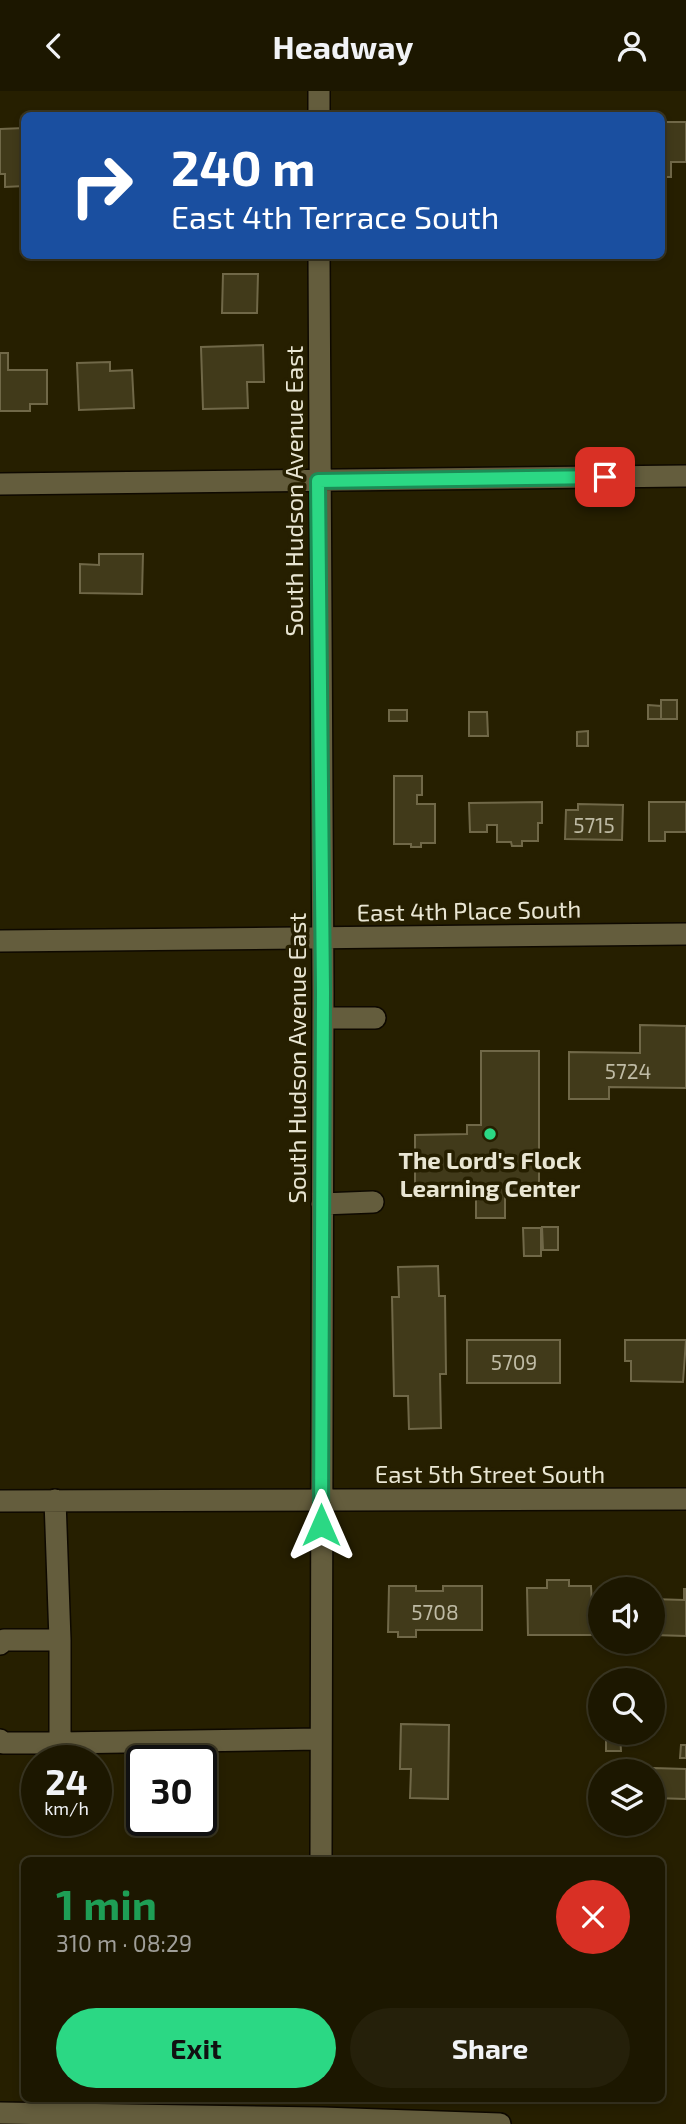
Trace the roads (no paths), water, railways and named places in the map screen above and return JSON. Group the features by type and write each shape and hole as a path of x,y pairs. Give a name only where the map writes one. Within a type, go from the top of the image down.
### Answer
{"street":[{"path":"319,91 319,112"},
{"name":"South Hudson Avenue East","path":"319,259 318,481 323,937 321,1857"},
{"path":"0,484 686,476"},
{"name":"East 4th Place South","path":"0,941 686,934"},
{"path":"323,1018 375,1018"},
{"path":"322,1204 373,1202"},
{"name":"East 5th Street South","path":"0,1500 686,1499"},
{"path":"55,1500 60,1640 60,1742"},
{"path":"0,1644 4,1640 60,1640"},
{"path":"0,1740 60,1742 320,1739"},
{"path":"0,2113 322,2113 500,2124"}],"place":[{"name":"The Lord's Flock Learning Center","path":"490,1134"}]}
